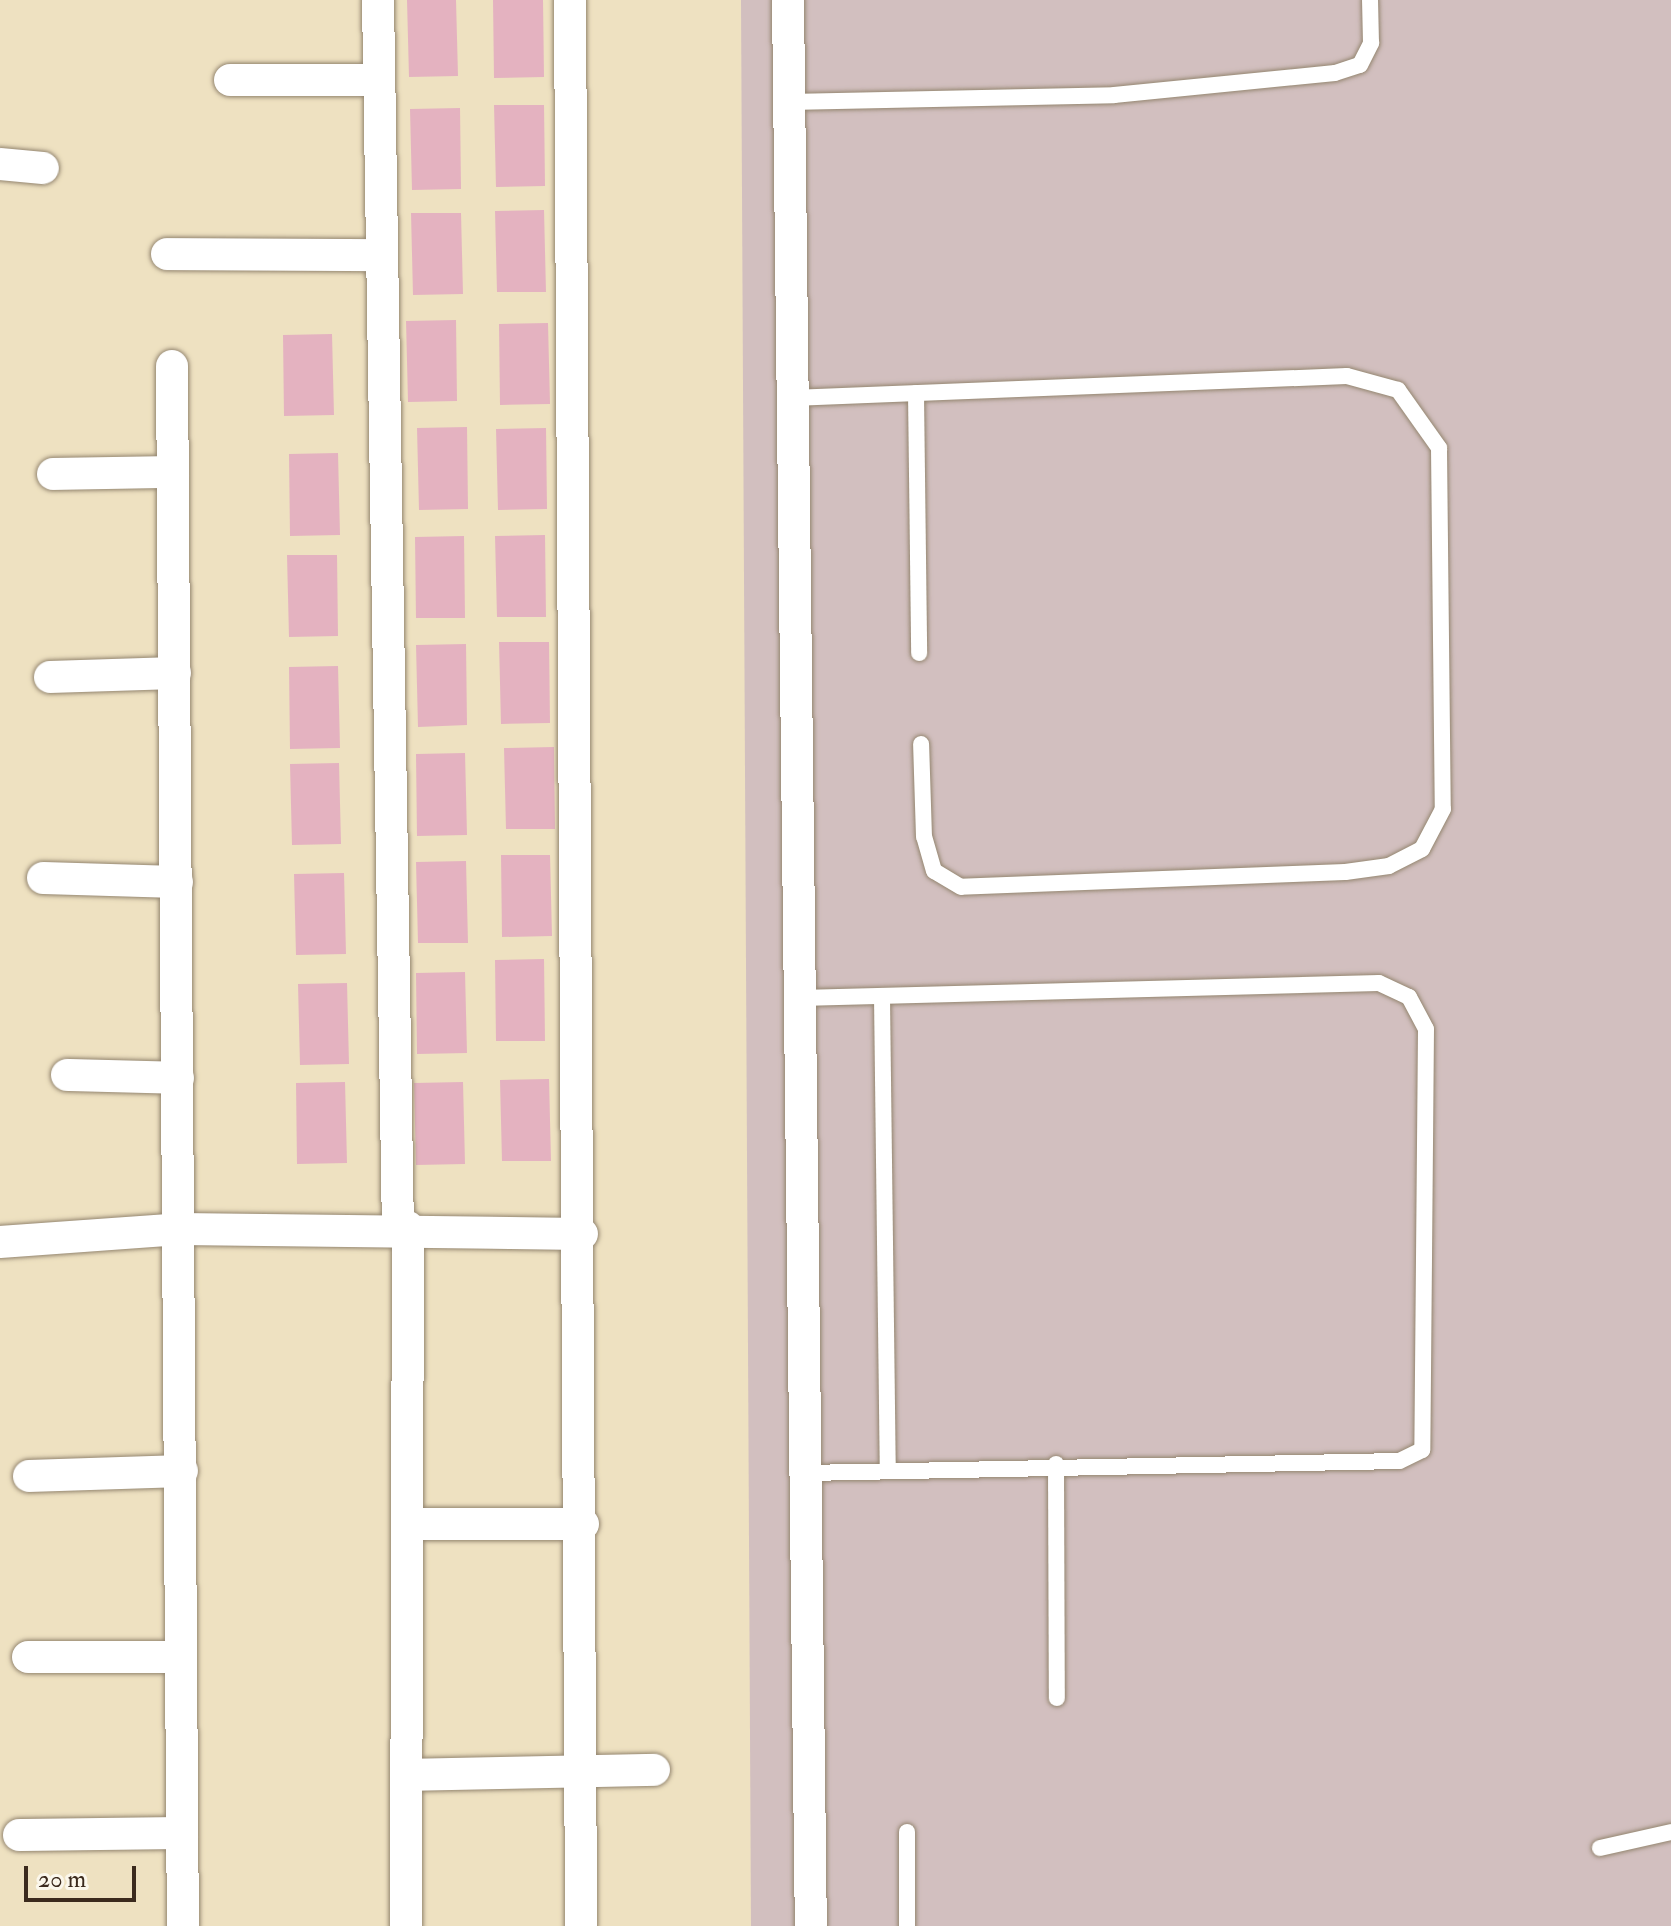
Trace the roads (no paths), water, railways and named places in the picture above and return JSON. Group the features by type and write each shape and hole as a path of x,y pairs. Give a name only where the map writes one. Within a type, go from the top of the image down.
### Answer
{"street":[{"path":"378,0 378,255 403,1229 407,1524 406,1926"},
{"path":"570,0 582,1234 581,1926"},
{"path":"788,0 811,1926"},
{"path":"230,80 376,80"},
{"path":"0,164 43,168"},
{"path":"167,254 378,255"},
{"path":"172,366 183,1926"},
{"path":"53,474 173,472"},
{"path":"50,677 175,673"},
{"path":"43,878 177,882"},
{"path":"67,1075 178,1078"},
{"path":"6,1242 180,1229 403,1229 582,1234"},
{"path":"29,1476 182,1471"},
{"path":"407,1524 583,1524"},
{"path":"28,1657 181,1657"},
{"path":"407,1775 654,1770"},
{"path":"19,1835 182,1833"}],"lane":[{"path":"789,102 1114,95 1335,73 1360,65 1371,43 1370,0"},
{"path":"792,398 1347,376 1398,390 1439,448 1443,809 1422,849 1389,866 961,887 934,871 924,837 921,744"},
{"path":"916,393 919,653"},
{"path":"800,998 1379,983 1409,997 1426,1029 1422,1450 1399,1461 1056,1464 806,1473"},
{"path":"882,997 888,1470"},
{"path":"1056,1464 1057,1698"},
{"path":"907,1832 907,1926"},
{"path":"1600,1848 1671,1832"}]}
